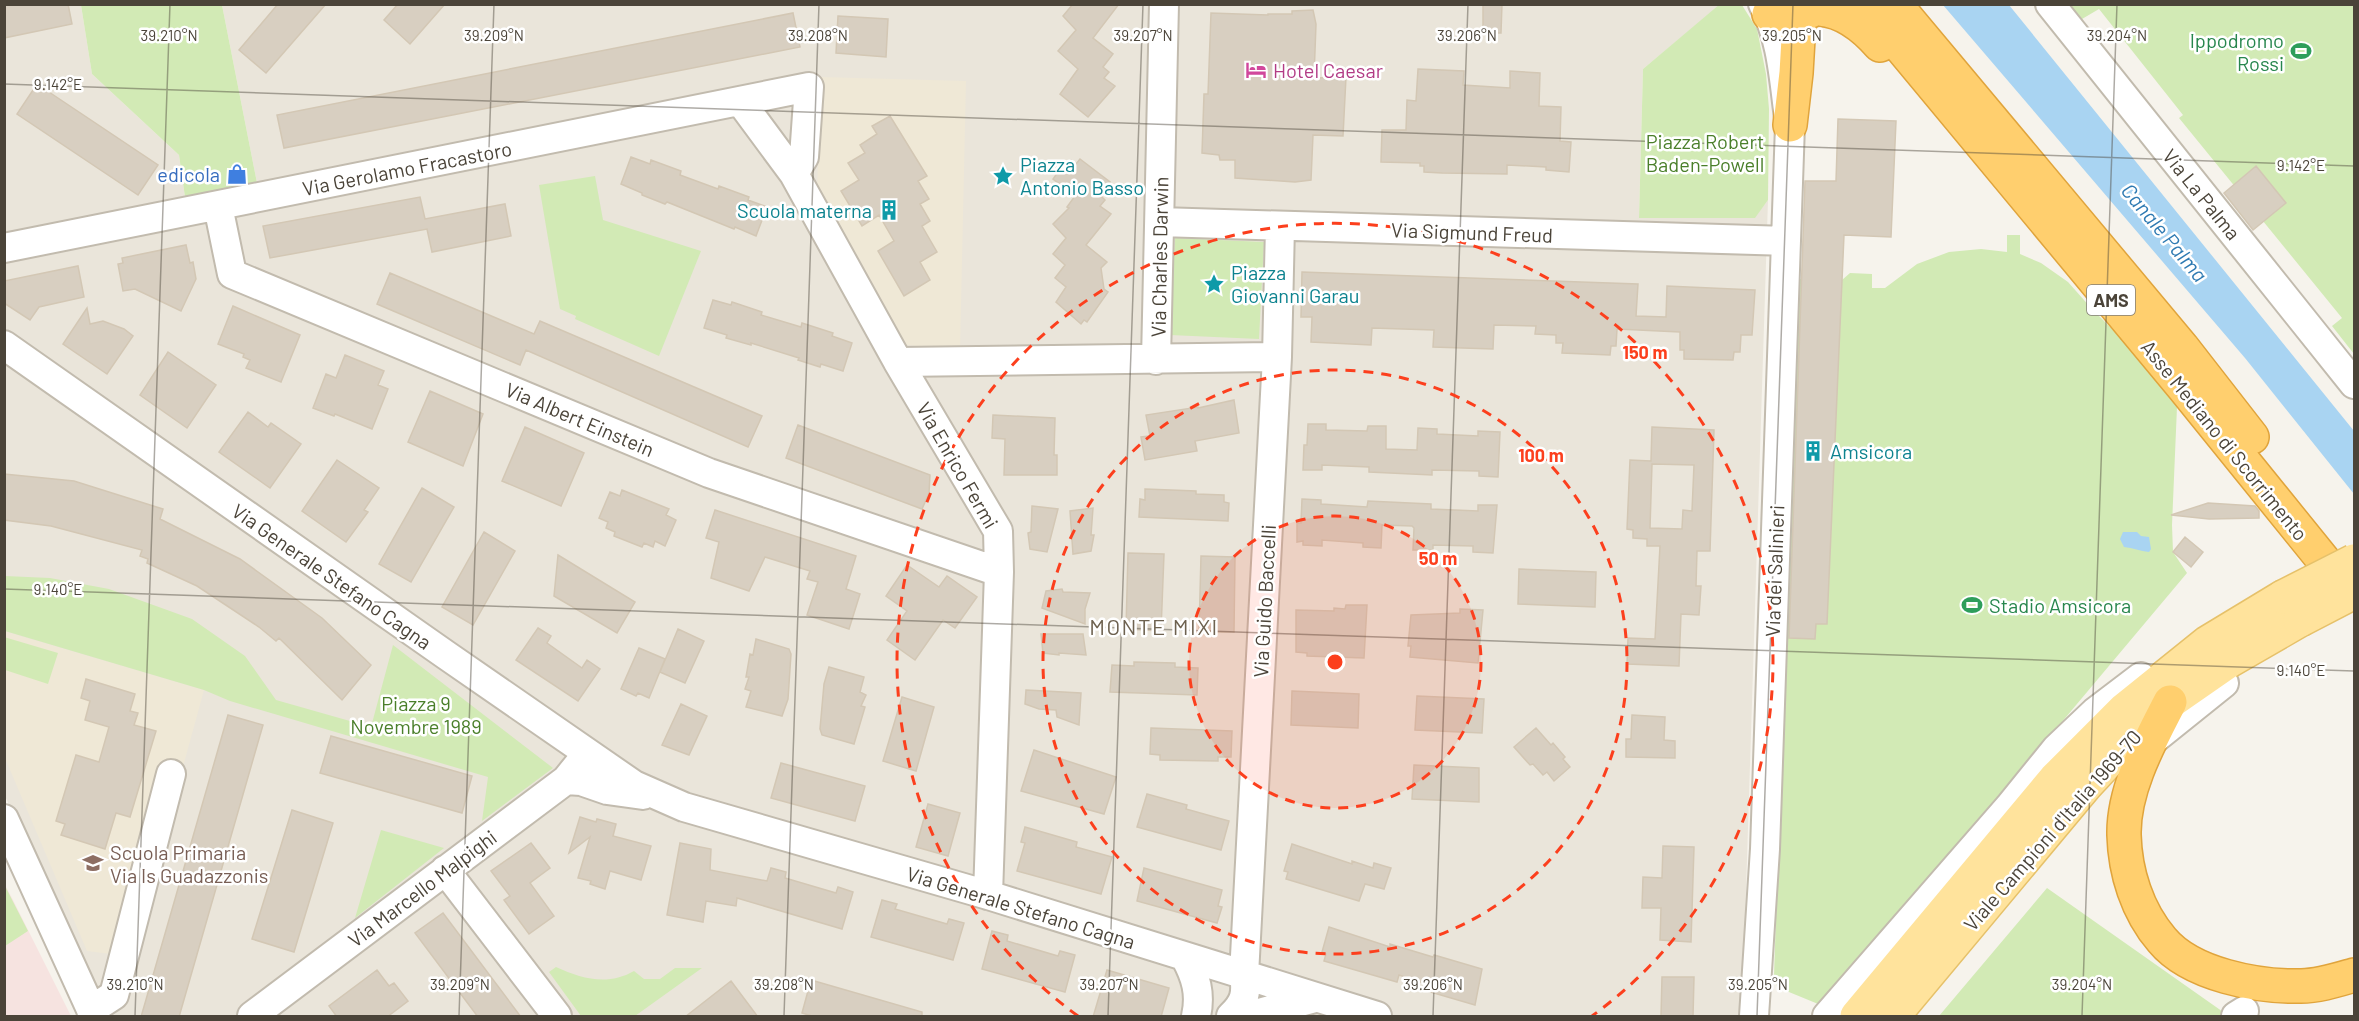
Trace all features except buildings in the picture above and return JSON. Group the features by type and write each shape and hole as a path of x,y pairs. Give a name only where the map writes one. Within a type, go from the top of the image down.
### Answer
{"highway":[{"name":"Asse Mediano di Scorrimento","path":"1865,4 2355,598"},
{"name":"Asse Mediano di Scorrimento","path":"1895,4 2182,347 2355,569"},
{"path":"1766,9 1803,14 1813,9 1821,9 1849,18 1872,35 1893,58 1912,61"},
{"path":"1790,125 1799,22 1803,14"},
{"path":"2170,702 2148,745 2131,790 2124,833 2128,872 2139,907 2162,941 2205,969 2234,980 2302,986 2332,982 2355,975"}],"main road":[{"name":"Viale Campioni d'Italia 1969-70","path":"1893,1017 2086,785 2128,740 2170,702 2295,618 2355,561"},
{"name":"Viale Campioni d'Italia 1969-70","path":"1857,1017 2075,757 2125,709 2207,643 2295,618 2355,592"}],"street":[{"name":"Via Charles Darwin","path":"898,362 1156,360 1164,4"},
{"name":"Via La Palma","path":"2050,4 2355,384"},
{"name":"Via dei Salinieri","path":"1754,1017 1765,849 1790,125 1778,48 1766,9"},
{"name":"Via Gerolamo Fracastoro","path":"4,248 809,87 804,157 794,174"},
{"name":"Via Enrico Fermi","path":"740,101 794,174 898,362 998,531 999,572 988,895"},
{"name":"Via Albert Einstein","path":"218,206 232,274 709,473 999,572"},
{"name":"Via Sigmund Freud","path":"1160,222 1785,241"},
{"name":"Via Guido Baccelli","path":"1231,1017 1240,1008 1247,993 1244,975 1277,357 1280,226"},
{"name":"Via Generale Stefano Cagna","path":"4,345 587,754 634,784 684,807 988,895 1377,1017"},
{"path":"1156,360 1277,357"},
{"path":"1913,1017 2104,788 2148,745 2295,618 2355,610"},
{"name":"Viale Campioni d'Italia 1969-70","path":"1827,1017 2009,807 2056,749 2095,712 2186,643 2207,643"},
{"name":"Via Marcello Malpighi","path":"259,1014 566,780 587,754"},
{"path":"4,819 93,1013 114,995 171,774"},
{"name":"Via Generale Stefano Cagna","path":"566,780 581,781 607,790 665,799"},
{"path":"445,870 556,1017"},
{"path":"1185,957 1195,976 1199,1001 1196,1017"},
{"path":"1204,1017 1216,1006 1235,981 1244,975"},
{"path":"1248,1017 1316,998"}],"shaded area":[{"path":"4,5 81,5 92,74 179,155 185,197 257,183 222,5 1720,5 1643,69 1639,217 1754,218 1768,200 1742,1016 104,1016 5,796"},
{"path":"820,77 966,81 960,350 905,345 817,195"},
{"name":"Scuola Primaria Via Is Guadazzonis","path":"4,631 204,690 181,774 111,954 87,951 5,758"},
{"path":"4,883 14,902 71,1016 5,1016"}],"green space":[{"name":"Piazza Robert Baden-Powell","path":"1720,4 1742,5 1757,29 1766,74 1769,109 1768,200 1755,218 1639,218 1643,69"},
{"path":"81,5 222,5 257,183 185,197 179,155 92,74"},
{"path":"2070,5 2354,5 2354,354 2332,326 2342,318 2179,118 2183,115 2099,9 2082,19"},
{"path":"595,176 603,220 701,251 659,356 575,319 576,316 560,309 539,185"},
{"name":"Stadio Amsicora","path":"2007,235 2020,235 2020,254 2041,263 2068,282 2117,334 2177,407 2173,552 2187,573 1823,1006 1777,987 1774,975 1798,279 1842,280 1850,273 1872,274 1872,288 1885,288 1917,264 1949,252 1981,249 2007,252"},
{"path":"1175,238 1264,242 1259,339 1170,335"},
{"name":"Piazza 9 Novembre 1989","path":"5,576 50,578 109,589 192,619 245,656 276,700 371,727 393,645 553,768 482,821 488,777 230,701 204,690 5,631"},
{"path":"4,637 58,653 48,684 5,670"},
{"path":"381,830 444,848 355,918"},
{"path":"4,884 28,931 5,946 4,946"},
{"path":"2047,888 2226,1014 2223,1016 1939,1016"},
{"path":"556,967 595,979 624,976 634,971 644,979 660,979 675,968 702,968 635,1016 581,1016 549,972"}],"water":[{"name":"Canale Palma","path":"1943,5 2009,5 2354,431 2354,494 2245,358"},
{"path":"2123,532 2137,532 2141,536 2149,537 2151,549 2149,552 2124,547 2120,539"}],"place":[{"name":"Ippodromo Rossi","path":"2301,51"},
{"name":"Hotel Caesar","path":"1256,70"},
{"name":"edicola","path":"237,174"},
{"name":"Piazza Antonio Basso","path":"1003,176"},
{"name":"Scuola materna","path":"889,210"},
{"name":"Piazza Giovanni Garau","path":"1214,284"},
{"name":"Amsicora","path":"1813,451"},
{"name":"Stadio Amsicora","path":"1972,605"},
{"name":"Scuola Primaria Via Is Guadazzonis","path":"93,863"}],"district":[{"name":"MONTE MIXI","path":"1154,626"}]}
